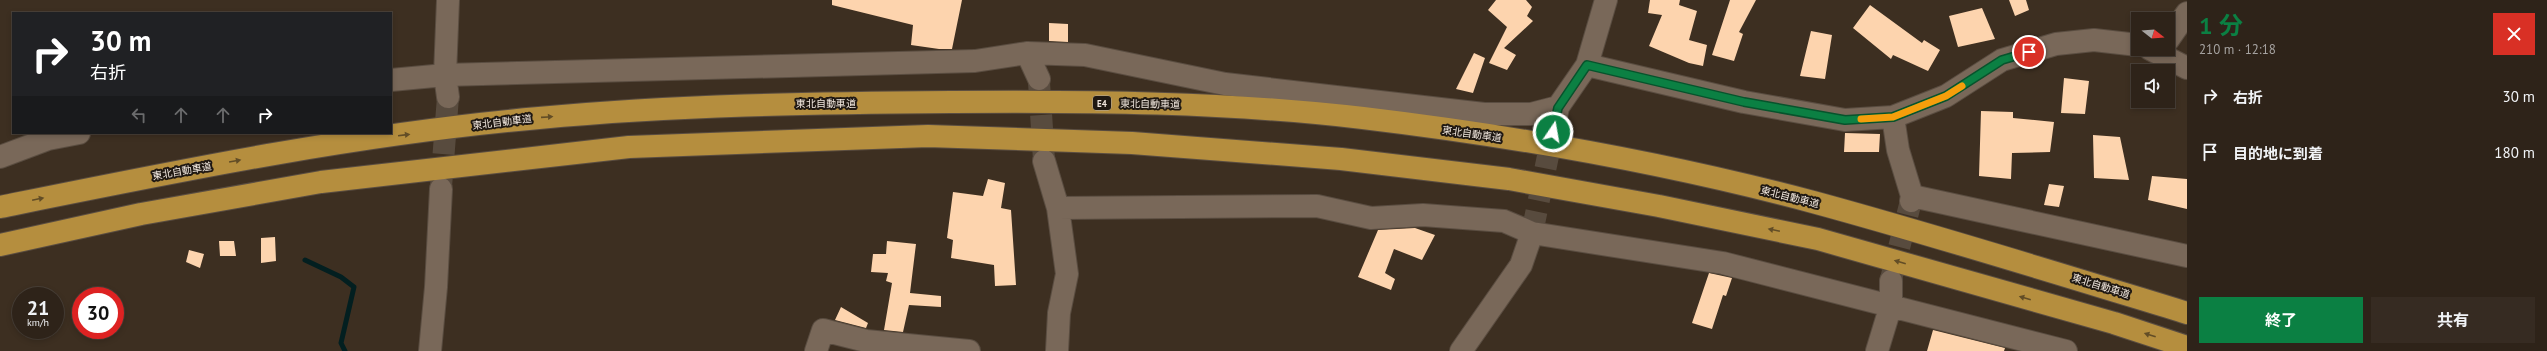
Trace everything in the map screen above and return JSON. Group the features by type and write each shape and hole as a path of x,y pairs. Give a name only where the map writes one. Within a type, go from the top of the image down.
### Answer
{"highway":[{"name":"東北自動車道","path":"0,207 168,173 342,142 536,118 790,103 1008,101 1171,104 1361,118 1516,140 1668,168 1808,201 1984,251 2187,312"},
{"path":"0,245 141,214 321,182 629,147 928,136 1132,143 1348,160 1509,179 1659,206 1818,239 2114,323 2187,347"}],"street":[{"path":"448,0 445,75 448,97"},
{"path":"1553,132 1558,108 1587,65 1606,0"},
{"path":"2175,29 2187,13"},
{"path":"1587,65 1810,115 1845,120 1893,117 1946,96 2002,60 2056,44 2094,40 2131,44"},
{"path":"1027,53 1039,79"},
{"path":"392,80 445,75 975,61 1027,53 1085,55 1225,84 1484,114 1531,114 1558,108"},
{"path":"2171,56 2187,68"},
{"path":"1893,117 1898,150 1911,198 2187,256"},
{"path":"0,157 48,139 74,134"},
{"path":"1044,161 1058,208 1067,274 1059,313 1057,351"},
{"path":"430,351 436,287 441,189"},
{"path":"1058,208 1317,206 1371,218 1423,215 1504,221 1532,233 1723,263 2066,351"},
{"path":"1461,351 1522,265 1532,233"},
{"path":"1877,351 1891,305 1891,281"},
{"path":"816,351 823,330 866,341 969,351"}],"building":[{"path":"832,0 962,0 952,49 939,49 911,45 913,25 832,5"},
{"path":"1496,0 1526,0 1532,7 1527,16 1533,21 1504,48 1516,55 1507,70 1489,63 1507,27 1488,10"},
{"path":"1650,0 1680,0 1679,5 1697,11 1689,40 1707,45 1703,66 1689,63 1649,46 1662,15 1648,13"},
{"path":"1730,0 1756,0 1739,32 1743,34 1734,61 1712,55"},
{"path":"2009,0 2026,0 2029,10 2015,16"},
{"path":"1870,5 1922,43 1924,40 1940,50 1928,71 1893,55 1891,59 1853,28"},
{"path":"1982,8 1995,39 1958,47 1949,16"},
{"path":"1049,23 1068,24 1068,42 1049,41"},
{"path":"1811,31 1832,35 1825,79 1800,76"},
{"path":"1474,53 1485,58 1473,93 1456,89"},
{"path":"2064,78 2089,81 2085,114 2061,113"},
{"path":"1981,111 2013,112 2013,118 2054,122 2050,152 2012,153 2011,179 1979,176"},
{"path":"1845,133 1880,134 1879,152 1844,152"},
{"path":"2093,135 2120,137 2129,180 2094,178"},
{"path":"2152,176 2187,179 2187,209 2148,200"},
{"path":"988,179 1005,183 1001,208 1011,210 1016,285 995,286 994,265 951,258 953,240 947,238 953,192 983,196"},
{"path":"2049,184 2064,186 2059,207 2044,205"},
{"path":"1415,228 1435,235 1422,260 1394,249 1385,273 1395,279 1391,290 1358,277 1378,230"},
{"path":"275,237 276,261 261,263 261,238"},
{"path":"219,241 234,241 236,256 220,256"},
{"path":"887,241 916,244 910,293 941,296 941,307 909,305 903,332 884,330 892,283 886,281 888,273 871,272 873,254 886,254"},
{"path":"189,250 204,254 200,268 186,262"},
{"path":"1709,273 1732,278 1726,296 1723,295 1712,329 1692,323"},
{"path":"841,307 868,323 866,328 835,320"},
{"path":"1933,330 2005,348 2004,351 1927,351"}],"waterway":[{"path":"305,260 341,277 354,287 341,343 345,351"}],"tunnel":[{"path":"1039,82 1044,160"},
{"path":"441,187 448,97"},
{"path":"1532,233 1553,132"},
{"path":"1891,279 1911,201"}],"slow traffic":[{"path":"1861,119 1893,117 1946,96 1962,86"}],"route":[{"path":"1553,132 1558,108 1587,65 1744,102 1810,115 1845,120 1893,117 1946,96 2002,60 2029,52"}]}
